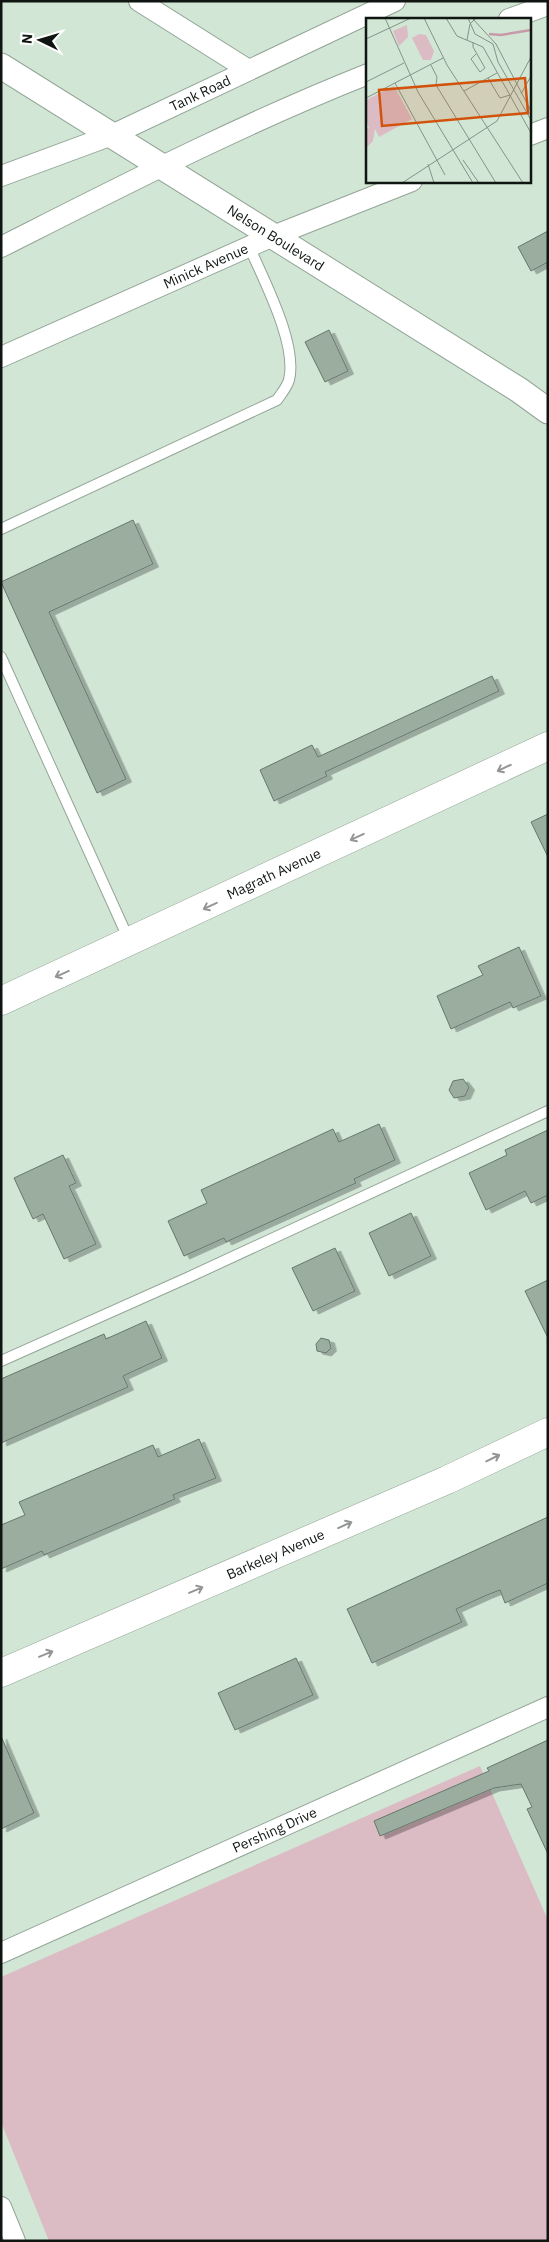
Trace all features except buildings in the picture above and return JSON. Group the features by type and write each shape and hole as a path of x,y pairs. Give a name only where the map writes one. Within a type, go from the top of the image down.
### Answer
{"main road":[{"name":"Magrath Avenue","path":"1,1002 548,746"},
{"name":"Barkeley Avenue","path":"1,1672 448,1480 548,1432"}],"street":[{"path":"139,1 247,70"},
{"name":"Tank Road","path":"1,176 112,135 395,1"},
{"path":"512,18 548,5"},
{"name":"Nelson Boulevard","path":"1,66 520,390 548,411"},
{"path":"1,247 162,166 306,98 366,75"},
{"path":"532,134 548,128"},
{"name":"Minick Avenue","path":"1,357 249,246 409,182"},
{"name":"Pershing Drive","path":"1,1953 548,1708"},
{"path":"1,2207 14,2241"}],"lane":[{"path":"1,529 277,400 289,380 289,350 280,319 249,246"},
{"path":"1,657 130,943"},
{"path":"1,1361 187,1278 548,1111"}],"shaded area":[{"path":"480,1766 548,1920 548,2241 49,2241 1,2122 1,1977"}]}
